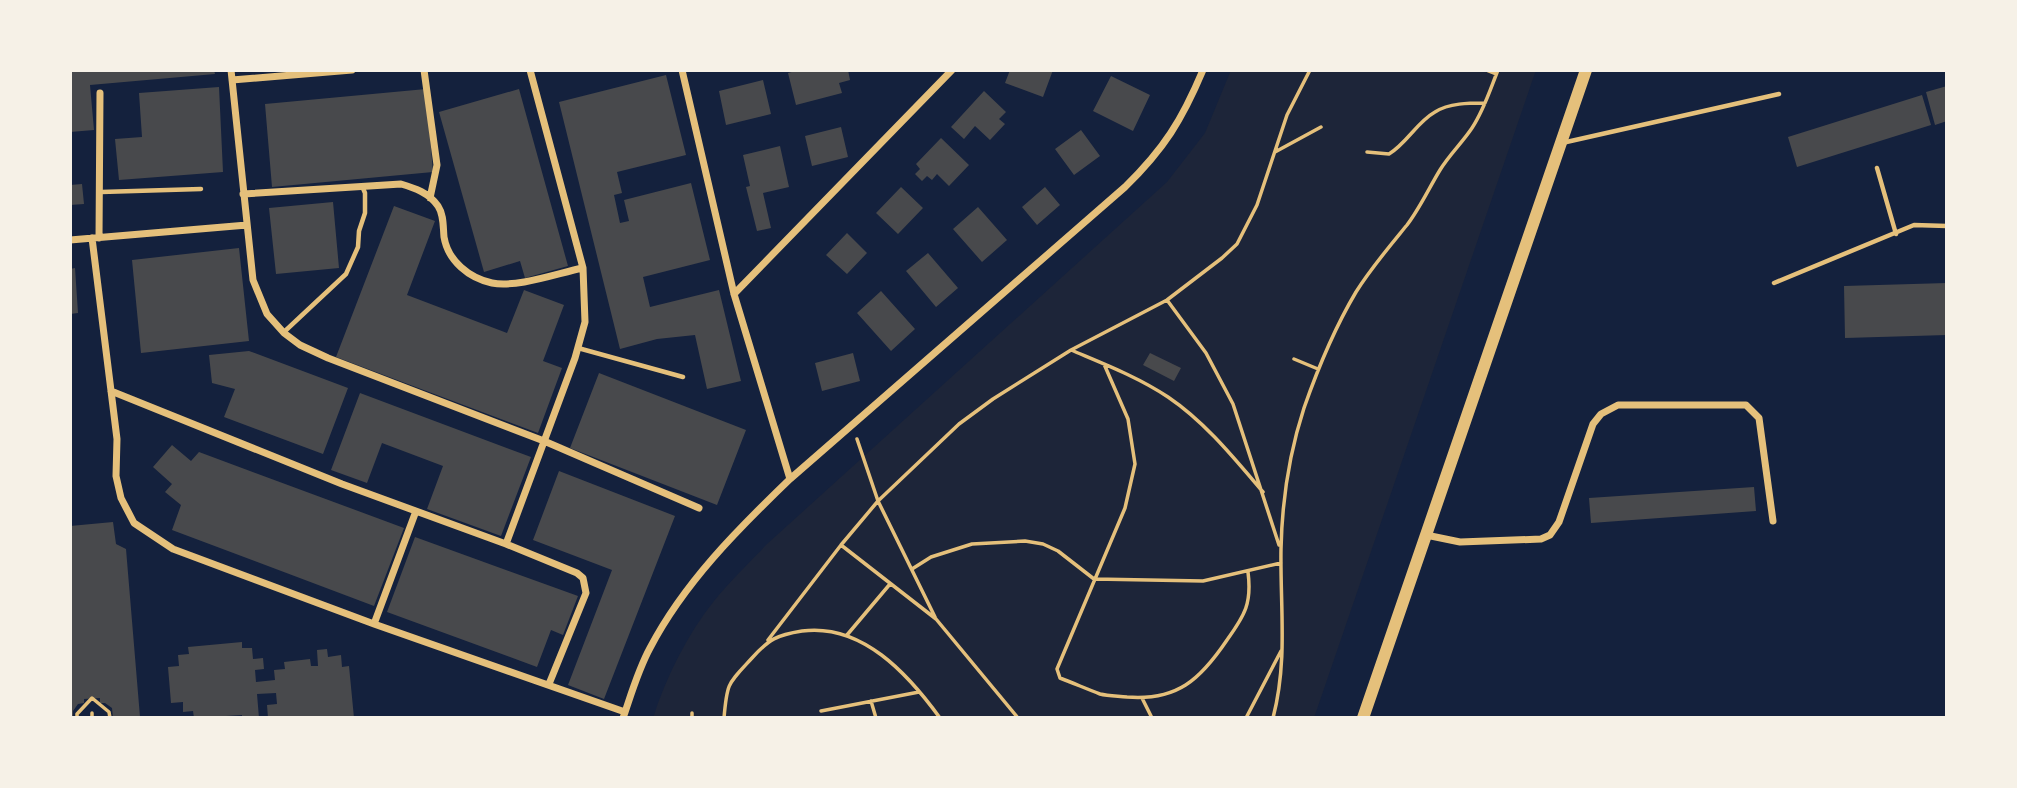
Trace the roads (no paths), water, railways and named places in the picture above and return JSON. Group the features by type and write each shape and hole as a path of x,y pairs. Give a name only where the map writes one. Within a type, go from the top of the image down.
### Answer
{"street":[{"path":"231,70 253,280 267,314 284,333 300,345 328,358 544,441 699,508"},
{"path":"232,80 351,70"},
{"path":"424,70 437,166 430,198"},
{"path":"506,544 578,348 585,322 583,268 530,70"},
{"path":"682,70 734,294 790,480"},
{"path":"734,294 952,70"},
{"path":"100,93 101,191 96,238 117,439 116,476 121,498 134,523 173,549 374,624 549,684 624,715 649,649 673,609 718,554 790,480 1153,160 1174,130 1203,70"},
{"path":"1363,718 1586,70"},
{"path":"243,194 401,184 418,189 430,198 442,214 446,248 453,261 471,275 493,283 517,282 583,268"},
{"path":"70,240 247,225"},
{"path":"111,391 578,573 586,584 586,593 549,684"},
{"path":"1426,535 1460,542 1541,539 1550,535 1559,522 1593,424 1601,414 1618,405 1746,405 1759,418 1773,520"},
{"path":"374,624 416,512"}],"lane":[{"path":"1561,143 1779,94"},
{"path":"1877,168 1896,233"},
{"path":"284,333 346,274 358,247 359,231 365,213 365,193 362,186"},
{"path":"101,191 201,190"},
{"path":"1774,283 1914,225 1947,226"},
{"path":"578,348 683,377"}]}
